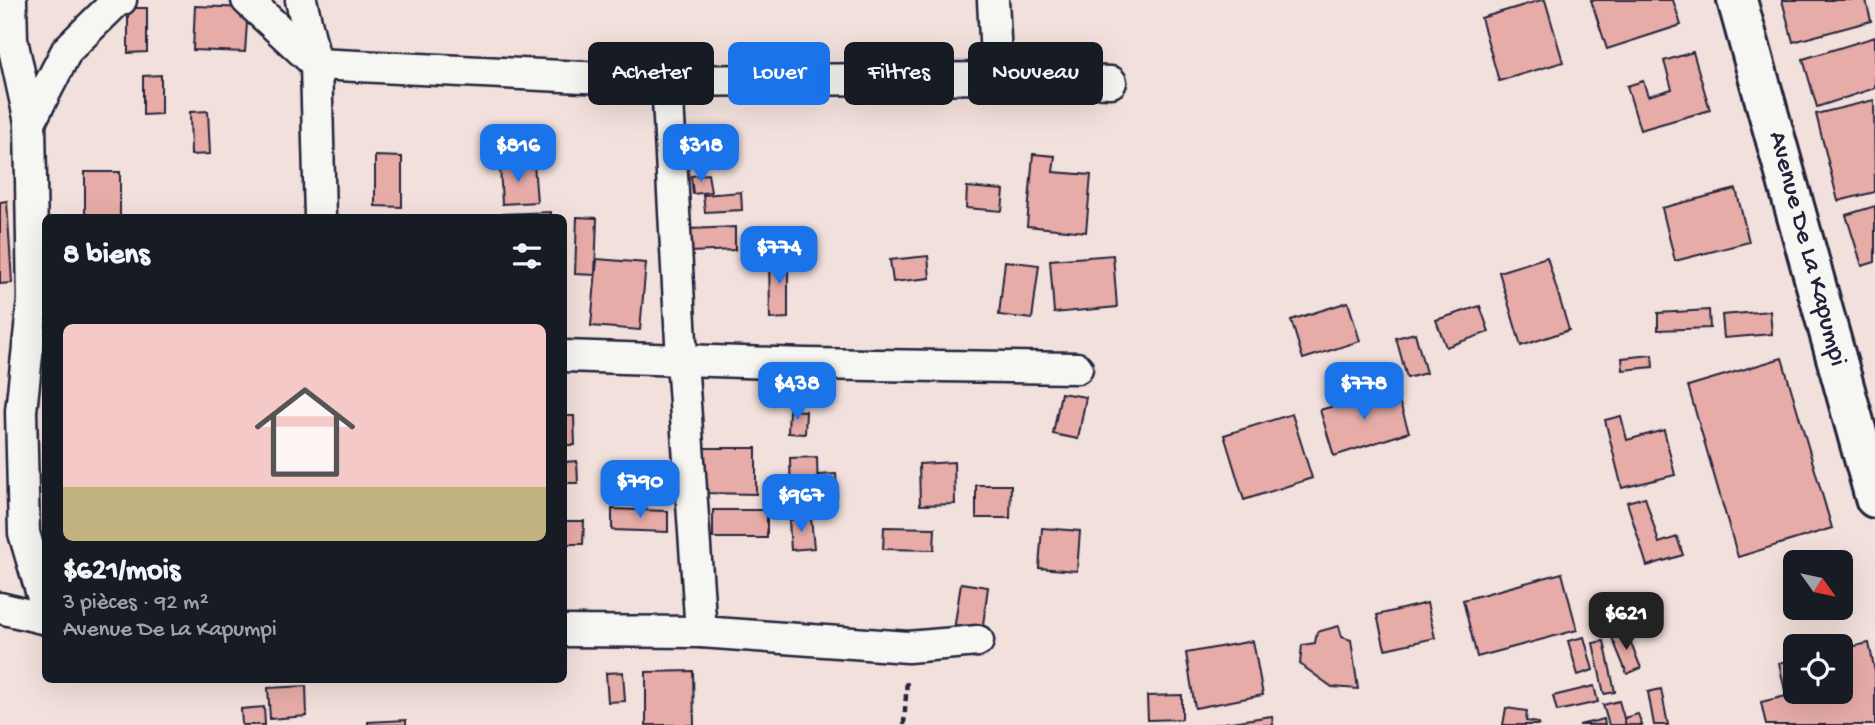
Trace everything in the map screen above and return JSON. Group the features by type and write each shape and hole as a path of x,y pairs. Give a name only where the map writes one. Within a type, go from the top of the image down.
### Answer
{"main road":[{"name":"Avenue De La Kapumpi","path":"1737,0 1875,498"}],"street":[{"path":"11,0 12,40 30,122 33,300 21,411 24,533 42,594"},
{"path":"30,122 66,50 121,0"},
{"path":"247,0 316,64 588,77"},
{"path":"301,0 316,64 320,214"},
{"path":"993,0 995,42"},
{"path":"714,81 968,78"},
{"path":"1103,82 1111,82"},
{"path":"668,105 682,360 701,632"},
{"path":"567,356 1077,368"},
{"path":"0,608 42,618"},
{"path":"567,631 701,632 908,647 978,641"}],"path":[{"path":"904,725 908,647"}],"building":[{"path":"1545,0 1563,62 1499,81 1481,18"},
{"path":"1591,0 1673,0 1681,25 1607,49"},
{"path":"1782,0 1866,0 1871,21 1793,42"},
{"path":"195,6 248,8 245,52 193,50"},
{"path":"128,8 147,8 147,52 128,53"},
{"path":"1875,37 1875,88 1817,107 1803,59"},
{"path":"1693,52 1710,110 1640,130 1627,86 1643,81 1648,96 1672,89 1664,61"},
{"path":"161,75 161,114 143,115 143,76"},
{"path":"1874,100 1875,192 1838,201 1816,114"},
{"path":"208,111 210,154 191,155 190,112"},
{"path":"1033,154 1055,156 1053,172 1091,175 1086,232 1027,226"},
{"path":"375,156 402,157 402,207 375,206"},
{"path":"534,164 537,202 502,204 500,166"},
{"path":"85,172 120,172 120,214 85,214"},
{"path":"708,174 711,192 693,194 691,176"},
{"path":"967,187 1004,190 1002,211 966,208"},
{"path":"1736,189 1749,242 1675,261 1662,208"},
{"path":"741,192 742,210 705,212 703,195"},
{"path":"7,201 12,283 0,284 0,202"},
{"path":"1875,206 1875,262 1862,266 1846,215"},
{"path":"551,212 551,214 502,214"},
{"path":"577,217 597,218 595,275 575,274"},
{"path":"735,227 735,250 690,252 689,229"},
{"path":"769,255 788,255 788,318 770,319"},
{"path":"1113,255 1117,307 1054,313 1050,260"},
{"path":"928,256 930,278 893,282 890,260"},
{"path":"1547,257 1569,330 1521,346 1499,272"},
{"path":"597,259 646,263 640,330 591,326"},
{"path":"1005,261 1039,265 1032,319 999,315"},
{"path":"1348,302 1360,341 1303,359 1291,320"},
{"path":"1480,306 1489,332 1446,347 1436,320"},
{"path":"1709,310 1710,328 1658,330 1658,313"},
{"path":"1770,311 1772,334 1724,338 1722,315"},
{"path":"1415,333 1426,373 1407,378 1396,338"},
{"path":"1652,355 1653,367 1623,370 1622,358"},
{"path":"1782,358 1832,528 1738,557 1688,386"},
{"path":"1395,388 1409,432 1334,456 1320,410"},
{"path":"1061,393 1086,397 1078,439 1053,434"},
{"path":"789,410 806,411 805,434 788,433"},
{"path":"1292,414 1312,478 1244,500 1224,435"},
{"path":"567,416 574,416 575,445 567,445"},
{"path":"1621,416 1627,440 1664,430 1675,475 1622,488 1605,420"},
{"path":"704,448 756,448 756,494 704,493"},
{"path":"817,457 818,499 791,500 790,458"},
{"path":"577,461 578,483 567,483 567,462"},
{"path":"954,462 955,504 920,505 919,464"},
{"path":"836,474 837,497 820,497 819,475"},
{"path":"976,485 1011,485 1010,518 976,518"},
{"path":"1645,497 1659,543 1677,537 1683,555 1647,566 1627,502"},
{"path":"612,509 668,511 668,532 612,530"},
{"path":"713,510 767,510 767,538 713,538"},
{"path":"811,518 814,548 791,550 789,520"},
{"path":"567,521 584,521 583,544 567,544"},
{"path":"884,527 935,528 934,550 883,549"},
{"path":"1042,528 1080,531 1077,571 1039,568"},
{"path":"1562,573 1577,630 1477,657 1463,600"},
{"path":"961,583 988,587 981,640 953,637"},
{"path":"1427,603 1435,638 1385,649 1377,615"},
{"path":"1339,626 1342,637 1351,640 1358,689 1332,687 1300,664 1302,645 1315,643 1317,632"},
{"path":"1625,629 1641,668 1627,674 1611,635"},
{"path":"1584,637 1593,670 1578,675 1568,641"},
{"path":"1253,641 1263,695 1195,708 1186,653"},
{"path":"1604,641 1615,692 1604,694 1593,643"},
{"path":"1869,643 1875,672 1875,725 1766,725 1761,702 1783,697 1783,704 1853,704 1853,646"},
{"path":"1783,662 1783,682 1779,663"},
{"path":"693,671 694,725 646,725 646,672"},
{"path":"623,672 625,701 608,702 606,673"},
{"path":"306,686 307,716 270,719 268,688"},
{"path":"1594,686 1598,702 1557,711 1553,696"},
{"path":"1661,689 1668,725 1654,725 1648,692"},
{"path":"1182,695 1182,719 1148,720 1147,696"},
{"path":"1619,701 1626,725 1609,725 1603,705"},
{"path":"264,707 265,725 242,725 241,709"},
{"path":"1506,708 1527,711 1526,721 1539,725 1503,725"},
{"path":"1638,714 1642,725 1626,725 1624,718"},
{"path":"1272,716 1273,725 1211,725"},
{"path":"1604,719 1605,725 1579,725"},
{"path":"406,720 406,725 368,725 368,722"}]}
